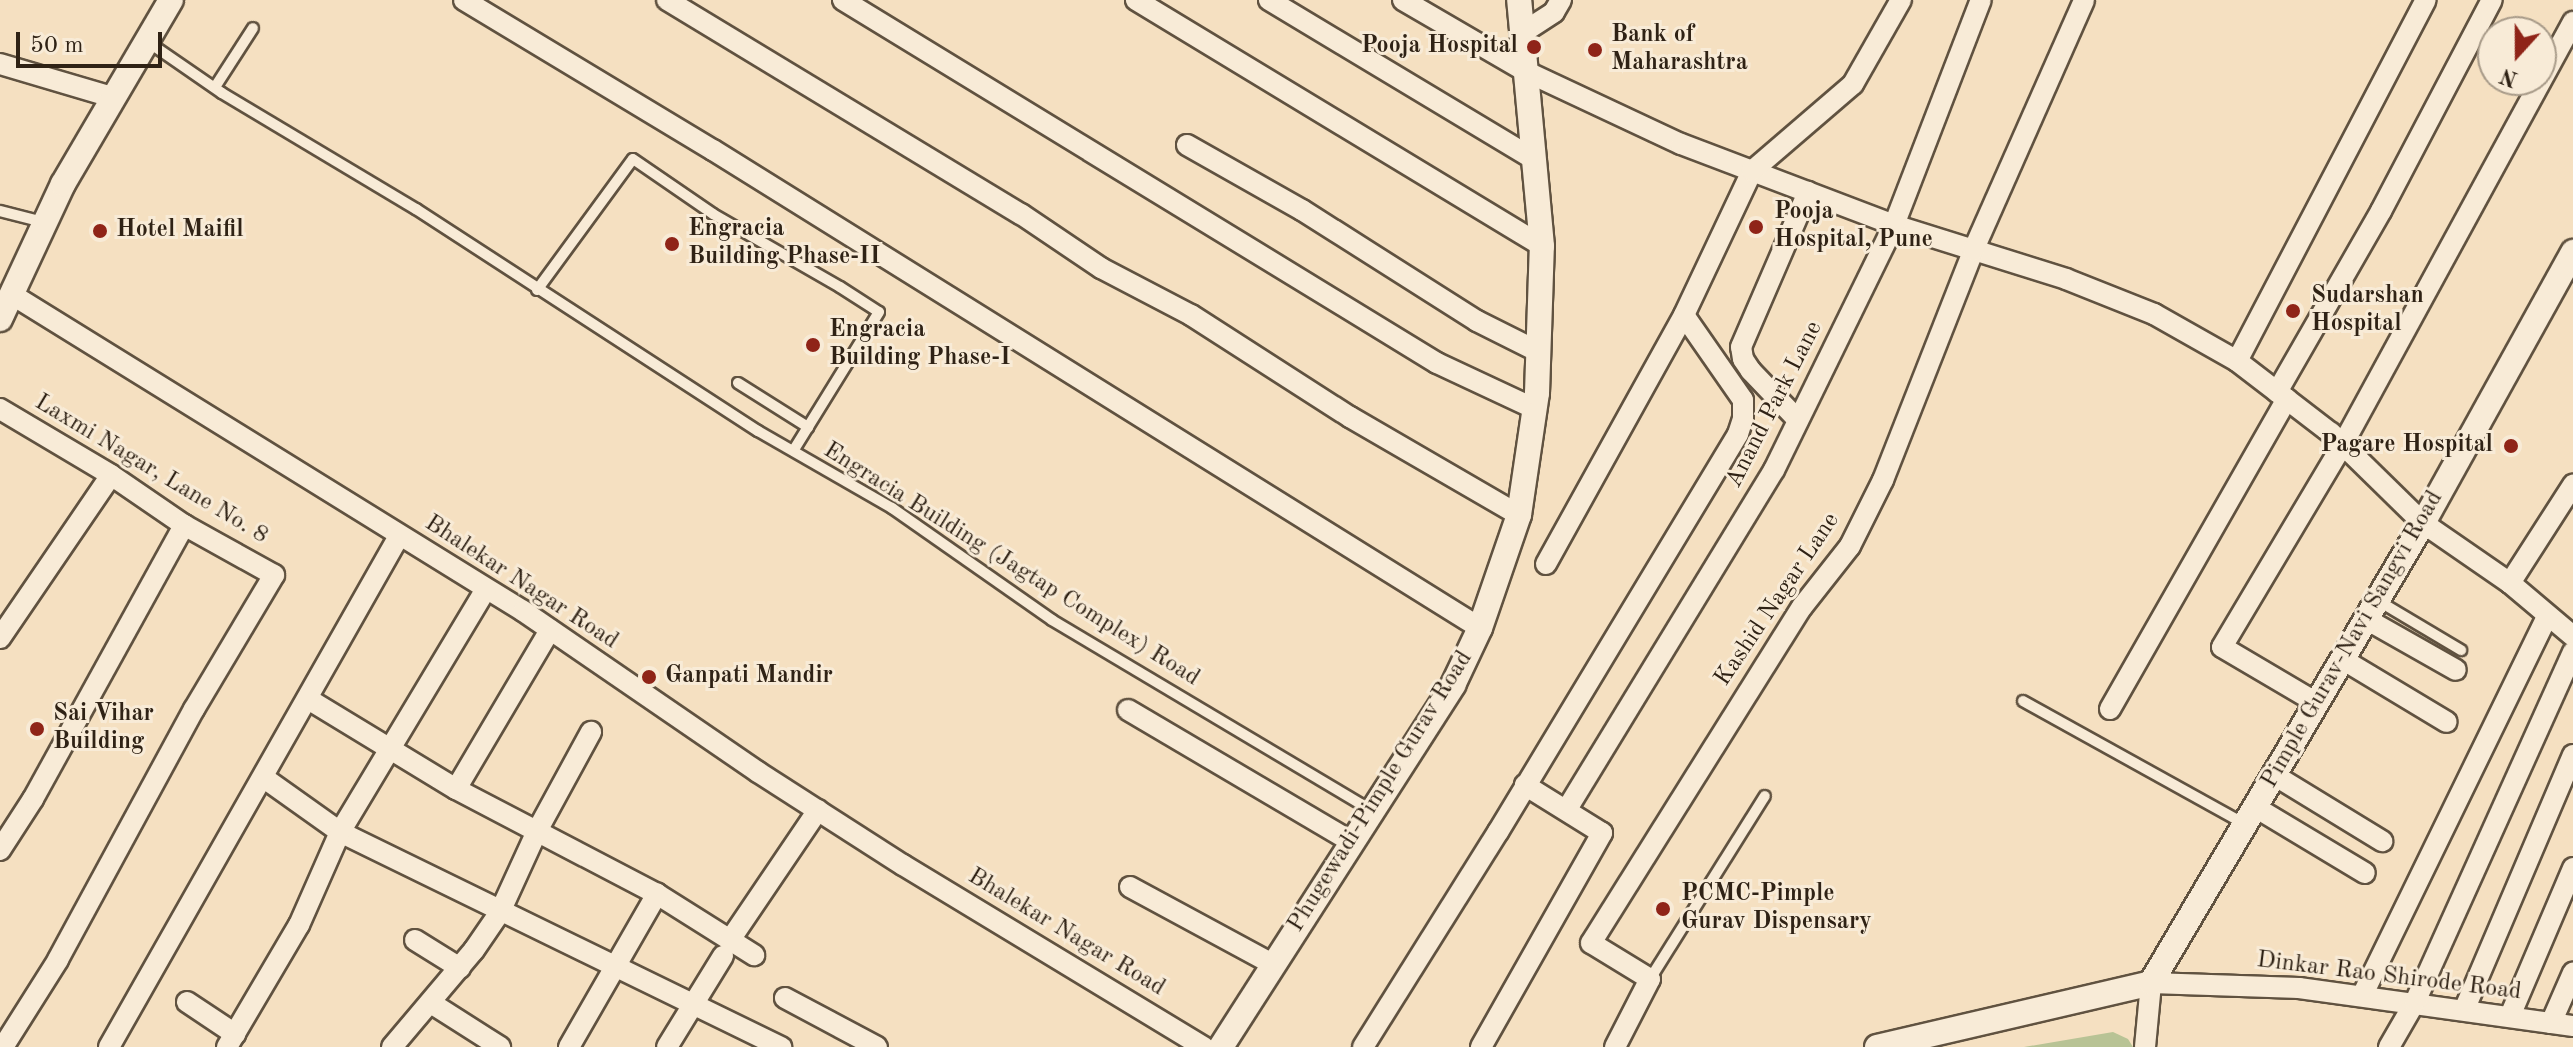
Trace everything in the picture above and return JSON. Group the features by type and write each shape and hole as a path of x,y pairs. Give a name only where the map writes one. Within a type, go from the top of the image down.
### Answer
{"street":[{"path":"0,319 45,223 112,97 171,0"},
{"path":"464,0 727,159 1480,628"},
{"path":"667,0 1021,214 1101,268 1191,315 1350,417 1519,515"},
{"path":"843,0 1437,363 1535,409"},
{"path":"1136,0 1542,246"},
{"path":"1269,0 1534,159"},
{"path":"1403,0 1525,71 1681,144 1894,225 2066,279 2154,314 2237,361 2343,444 2423,523 2510,583 2547,616 2571,629"},
{"name":"Phugewadi-Pimple Gurav Road","path":"1221,1047 1453,685 1480,628 1519,515 1535,409 1542,246 1519,0"},
{"path":"1522,33 1554,12 1561,0"},
{"path":"1546,564 1684,315 1752,171 1853,84 1901,0"},
{"name":"Anand Park Lane","path":"1567,809 1774,470 1894,225 1981,0"},
{"name":"Kashid Nagar Lane","path":"1650,979 1591,943 1793,620 1850,546 1883,480 1973,251 2084,0"},
{"path":"2237,361 2426,0"},
{"path":"2110,709 2282,395 2492,0"},
{"path":"2317,703 2222,647 2343,444 2573,22"},
{"path":"0,64 112,97"},
{"path":"1187,145 1302,210 1477,321 1537,351"},
{"path":"1798,420 1751,371 1743,359 1741,347 1808,192"},
{"name":"Pimple Gurav-Navi Sangvi Road","path":"2151,983 2423,523 2573,252"},
{"name":"Bhalekar Nagar Road","path":"11,294 486,589 818,810 1204,1047"},
{"path":"1363,1047 1525,785 1743,419 1743,400 1684,315"},
{"name":"Laxmi Nagar, Lane No. 8","path":"0,409 111,475 184,525 274,575 194,709 58,960 3,1047"},
{"path":"0,638 111,475"},
{"path":"2510,583 2573,485"},
{"path":"0,850 33,799 184,525"},
{"path":"109,1047 399,536"},
{"path":"187,1002 231,1040 299,925 340,832 486,589"},
{"path":"2372,610 2459,660"},
{"path":"2362,996 2547,616"},
{"path":"456,789 550,630"},
{"path":"2389,1047 2415,1002 2573,652"},
{"path":"2342,659 2447,722"},
{"path":"308,699 456,789 657,894 727,948 754,955"},
{"path":"1128,710 1352,842"},
{"path":"392,1047 460,968 500,912 537,831 591,732"},
{"path":"2465,1008 2573,755"},
{"path":"2274,775 2382,841"},
{"path":"264,778 340,832 781,1047"},
{"path":"1481,1047 1602,833 1525,785"},
{"path":"667,1047 696,1004 727,948 818,810"},
{"path":"2250,816 2365,873"},
{"path":"2510,1016 2573,868"},
{"path":"1130,887 1274,965"},
{"path":"569,1047 657,894"},
{"path":"415,940 460,968"},
{"path":"2551,1023 2573,973"},
{"path":"1615,1047 1650,979"},
{"path":"1877,1047 2151,983 2145,1047"},
{"name":"Dinkar Rao Shirode Road","path":"2151,983 2299,988 2465,1008 2573,1026"},
{"path":"785,998 877,1047"},
{"path":"431,1003 500,1047"}],"lane":[{"path":"215,87 253,28"},
{"name":"Engracia Building (Jagtap Complex) Road","path":"147,41 793,451 892,508 1052,620 1372,811"},
{"name":"Engracia Building (Jagtap Complex) Road","path":"537,290 633,159 713,214 879,312 793,451"},
{"path":"0,211 45,223"},
{"path":"738,383 808,427"},
{"path":"2023,701 2250,816"},
{"path":"1650,979 1765,796"}],"green space":[{"path":"2113,1032 2128,1039 2133,1047 2024,1047"}],"place":[{"name":"Pooja Hospital","path":"1534,47"},
{"name":"Bank of Maharashtra","path":"1595,50"},
{"name":"Pooja Hospital, Pune","path":"1756,227"},
{"name":"Hotel Maifil","path":"100,231"},
{"name":"Engracia Building Phase-II","path":"672,244"},
{"name":"Sudarshan Hospital","path":"2293,311"},
{"name":"Engracia Building Phase-I","path":"813,345"},
{"name":"Pagare Hospital","path":"2511,446"},
{"name":"Ganpati Mandir","path":"649,677"},
{"name":"Sai Vihar Building","path":"37,729"},
{"name":"PCMC-Pimple Gurav Dispensary","path":"1663,909"}]}
